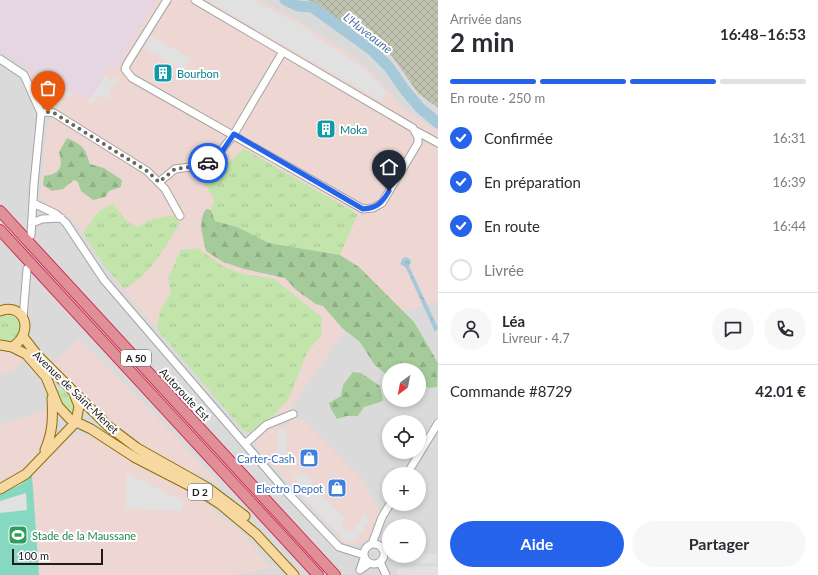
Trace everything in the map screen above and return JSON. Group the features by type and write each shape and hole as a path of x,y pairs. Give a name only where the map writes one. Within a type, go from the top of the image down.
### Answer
{"highway":[{"name":"Autoroute Est","path":"0,211 335,575"},
{"name":"A 50","path":"0,230 318,575"}],"main road":[{"path":"0,311 11,310 23,318 26,324 24,338 12,347 0,345"},
{"name":"Avenue de Saint-Menet","path":"24,338 38,356 108,426 137,448 200,484 231,504 248,519 301,575"},
{"name":"Avenue de Saint-Menet","path":"12,347 26,354 49,383"},
{"path":"41,458 49,440 54,420 49,383"},
{"name":"D 2","path":"49,383 58,406 64,414 91,429"},
{"path":"0,489 26,474 63,433 76,422 79,406 69,388"},
{"path":"63,433 73,429 91,429"},
{"name":"Avenue de Saint-Menet","path":"91,429 134,457 198,490 220,504 256,534 294,575"}],"street":[{"path":"167,0 147,34 137,46 125,69 132,78 234,134 363,209 373,208 382,203 418,143 416,131"},
{"path":"195,0 279,51 438,143"},
{"path":"159,182 175,169 198,166 215,159 234,134 279,51"},
{"path":"0,59 24,74 41,114 31,235"},
{"path":"41,114 48,112 54,113 147,171 159,182 180,216"},
{"path":"33,203 61,218 104,280 282,487 339,546 349,551 364,554 385,574"},
{"path":"32,223 45,219 61,218"},
{"path":"23,318 26,296 27,269"},
{"path":"11,310 26,296"},
{"path":"245,444 266,425 293,414"},
{"path":"412,467 436,429 438,423"},
{"path":"376,545 384,554 375,563 359,572 364,554 376,545 382,517 386,511"}],"shaded area":[{"path":"0,0 438,0 438,575 0,575"},
{"path":"0,0 156,0 115,70 109,66 92,96 85,99 0,52"},
{"path":"156,0 260,0 294,18 355,57 374,75 403,108 438,132 438,301 345,330 288,412 273,416 250,432 244,431 109,273 73,220 44,203 40,197 47,127 60,105 52,100 50,103 45,100 40,90 37,91 25,66 82,98 92,96 109,66 115,69"},
{"path":"207,0 253,0 299,24 342,53 366,70 386,92 381,101"},
{"path":"306,0 438,0 438,108 418,93 392,56 313,2"},
{"path":"150,35 190,58 183,70 143,48"},
{"path":"34,72 71,93 68,98 57,92 54,98 41,92 38,85 40,82 34,79"},
{"path":"105,75 111,80 113,77 119,80 115,86 111,84 108,90 112,92 108,99 101,95 90,105 89,99 92,97"},
{"path":"79,339 224,488 204,477 200,472 195,476 140,445 112,425 53,364"},
{"path":"0,350 14,352 25,360 17,365 18,369 0,375"},
{"path":"49,408 47,430 44,441 34,457 24,468 0,482 0,426 2,426 3,423 33,415"},
{"path":"292,419 303,420 362,479 380,511 370,538 354,546 345,544 256,447 258,439 270,428 277,425 279,428 290,423"},
{"path":"278,430 287,430 286,466 279,465"},
{"path":"78,434 93,436 109,447 186,487 245,536 271,568 233,575 39,575 32,475 66,439"},
{"path":"303,472 313,481 310,484 346,519 340,525 348,532 353,531 364,515 370,519 356,540 349,542 345,540 302,496 307,490 293,477 297,473 299,476"},
{"path":"127,473 183,501 182,511 126,508"},
{"path":"26,493 27,510 0,513 0,501"},
{"path":"426,554 437,554 437,563 426,563"},
{"path":"438,566 438,575 398,575 396,573 397,568"}],"green space":[{"path":"67,138 83,148 87,154 90,164 104,168 122,180 121,187 109,191 105,197 93,200 81,191 78,182 74,180 63,189 52,191 43,185 44,176 53,174 59,169 61,162 59,152"},
{"path":"244,149 358,214 340,255 269,243 237,227 215,221 211,210 214,199 202,179 223,167"},
{"path":"113,204 127,221 138,227 149,220 173,215 180,223 163,251 149,269 124,289 105,267 83,233 99,211"},
{"path":"206,209 211,210 215,221 237,227 269,243 340,255 359,267 414,322 438,363 437,387 429,388 426,386 426,363 382,363 382,371 374,364 360,342 342,328 323,306 316,304 296,290 285,278 244,269 223,262 206,251 201,224 203,214"},
{"path":"197,248 224,267 243,274 274,279 322,317 321,336 308,351 288,400 273,416 250,432 244,431 157,329 160,310 171,292 168,278 181,250"},
{"path":"6,315 15,317 20,323 20,330 17,338 7,342 0,340 0,317"},
{"path":"353,372 361,373 380,386 382,401 364,407 358,416 346,416 337,419 329,403 341,396 343,385"},
{"path":"58,389 65,391 74,403 74,417 59,401 57,393"},
{"name":"Stade de la Maussane","path":"32,475 39,575 0,575 0,494 20,485"}],"water":[{"path":"406,257 410,259 411,262 409,266 438,328 435,332 406,268 400,264 403,258"}],"waterway":[{"name":"L'Huveaune","path":"285,0 298,6 312,7 372,50 389,67 404,89 420,108 438,123"}],"way so far":[{"path":"48,112 54,113 145,169 159,182 175,169 208,163"}],"place":[{"name":"Bourbon","path":"163,73"},
{"name":"Moka","path":"326,129"},
{"name":"Carter-Cash","path":"309,458"},
{"name":"Electro Depot","path":"337,488"},
{"name":"Stade de la Maussane","path":"18,535"}],"route":[{"path":"208,163 221,153 234,134 363,209 373,208 382,203 389,191"}]}
